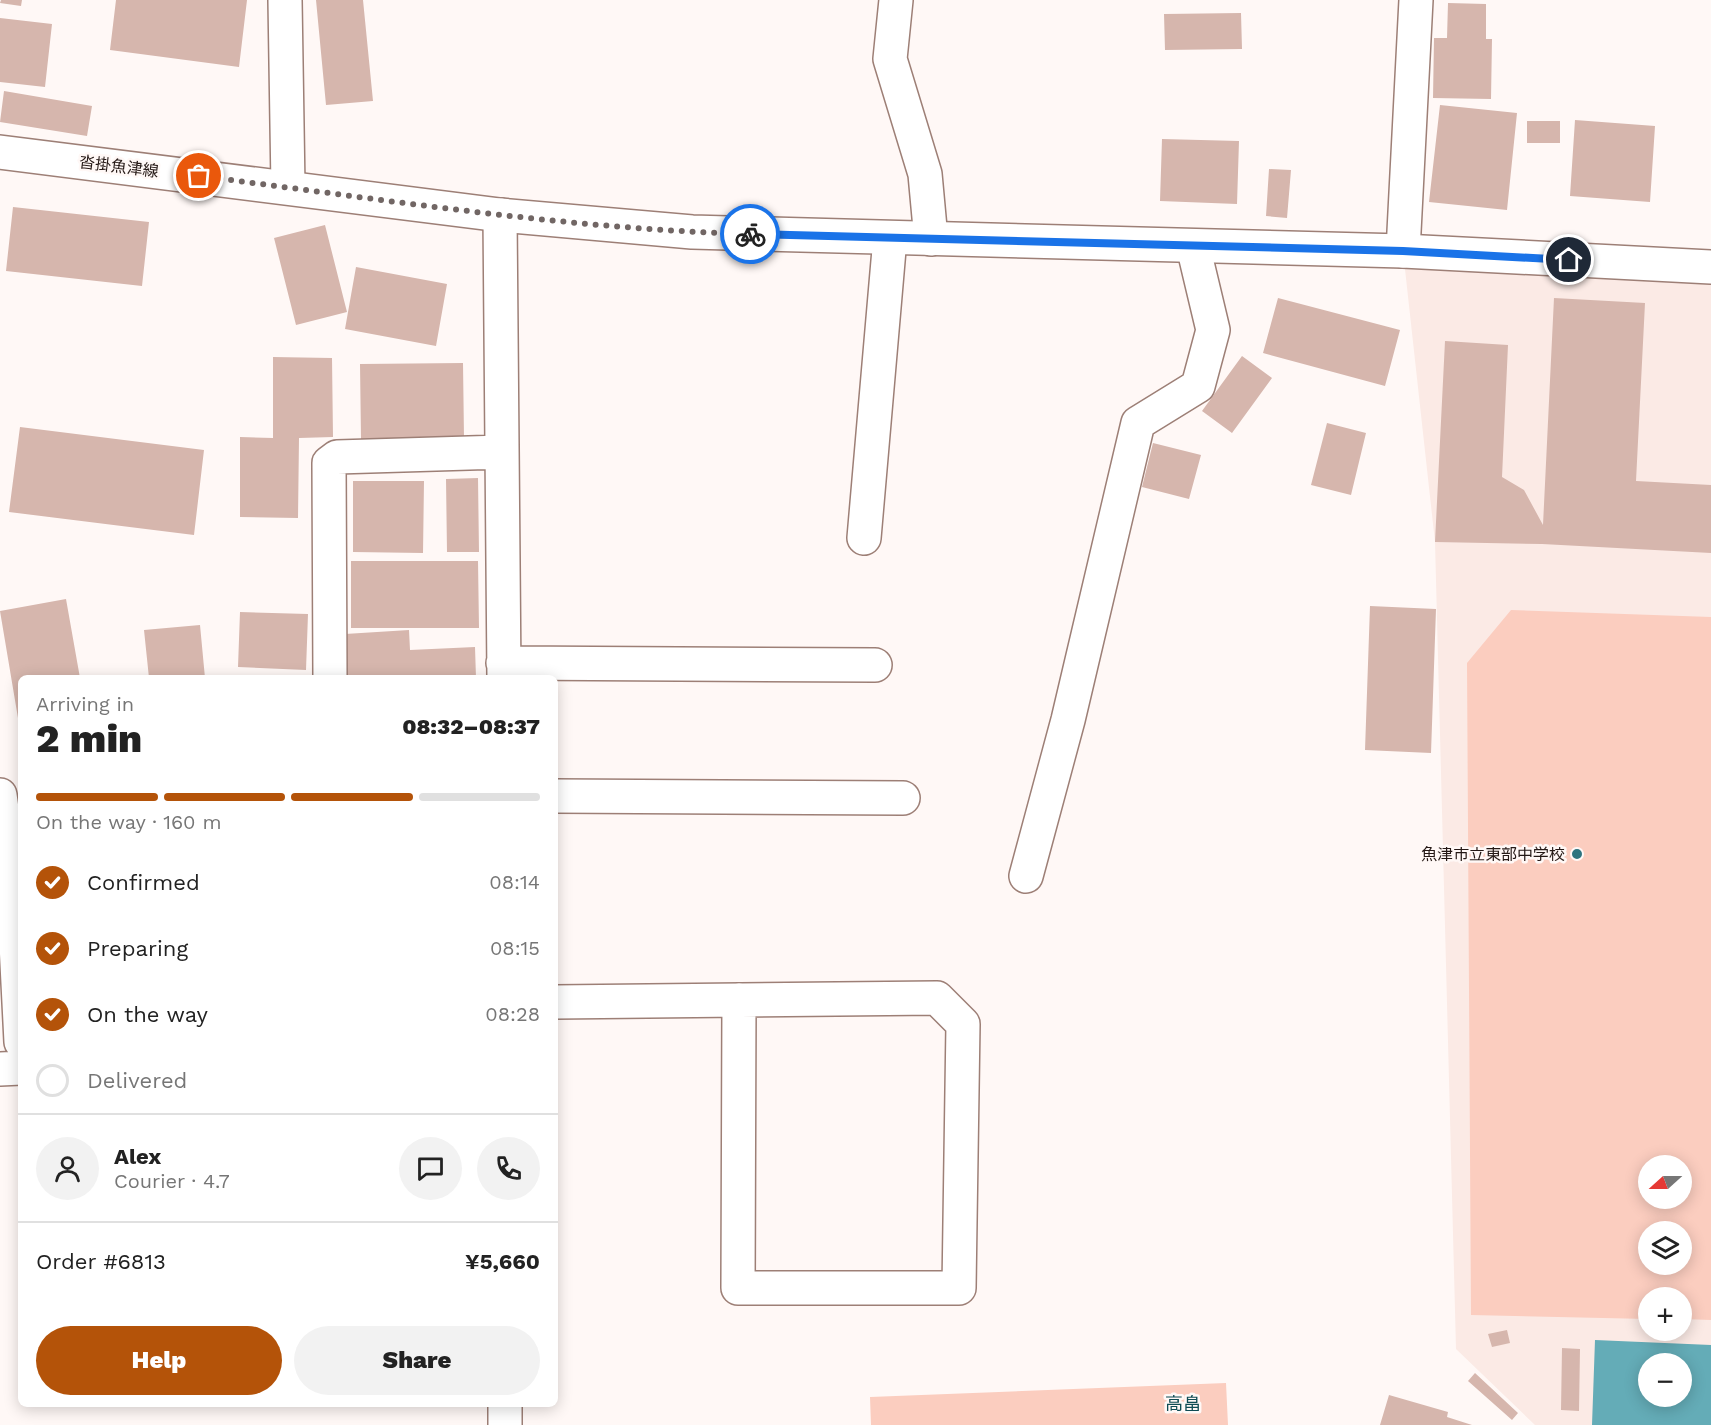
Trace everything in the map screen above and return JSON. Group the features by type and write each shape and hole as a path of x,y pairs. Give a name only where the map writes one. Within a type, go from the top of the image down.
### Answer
{"street":[{"path":"285,0 288,187"},
{"path":"896,0 890,59 925,174 931,239"},
{"path":"1403,251 1416,0"},
{"name":"沓掛魚津線","path":"0,152 500,215 693,232 1403,251 1711,267"},
{"path":"500,215 503,670 875,665"},
{"path":"864,538 890,238"},
{"path":"1026,876 1068,720 1138,423 1198,386 1213,330 1194,246"},
{"path":"330,675 329,463 337,457 502,452"},
{"path":"0,795 13,885 18,983"},
{"path":"558,796 903,798"},
{"path":"558,1002 739,1000 937,998 963,1024 959,1288 738,1288 739,1000"},
{"path":"0,1069 18,1068"},
{"path":"505,1425 506,1407"}],"shaded area":[{"name":"魚津市立東部中学校","path":"1403,251 1711,265 1711,1425 1535,1425 1456,1349 1435,542"},
{"path":"1511,610 1711,617 1711,1320 1692,1319 1692,1287 1638,1287 1638,1319 1471,1315 1467,663"},
{"path":"1226,1383 1228,1425 871,1425 870,1397"}],"water":[{"path":"1595,1340 1711,1345 1711,1425 1592,1425"}],"building":[{"path":"1,0 22,0 21,6 0,3"},
{"path":"116,0 247,0 239,67 110,50"},
{"path":"316,0 363,0 373,101 326,105"},
{"path":"1448,3 1486,4 1486,39 1492,39 1491,99 1433,98 1434,38 1447,38"},
{"path":"1241,13 1242,49 1165,50 1164,14"},
{"path":"0,18 52,24 45,87 0,82"},
{"path":"4,91 92,106 87,136 0,122"},
{"path":"1440,105 1517,113 1507,210 1429,202"},
{"path":"1575,120 1655,126 1650,202 1570,196"},
{"path":"1527,121 1560,121 1560,143 1527,143"},
{"path":"1162,139 1239,141 1237,204 1160,201"},
{"path":"1269,169 1291,170 1287,218 1266,216"},
{"path":"13,207 149,222 142,286 6,271"},
{"path":"325,225 347,312 296,325 274,238"},
{"path":"356,267 447,284 436,346 345,329"},
{"path":"1278,298 1400,330 1385,386 1263,353"},
{"path":"1554,298 1645,303 1636,481 1711,485 1711,553 1542,544 1435,542 1445,341 1508,345 1502,477 1524,490 1543,525"},
{"path":"1242,356 1272,378 1232,433 1202,411"},
{"path":"273,357 332,358 333,437 299,438 298,518 240,517 240,437 273,438"},
{"path":"463,363 464,438 361,439 360,364"},
{"path":"1327,423 1366,433 1351,495 1311,485"},
{"path":"20,427 204,450 194,535 9,512"},
{"path":"1153,443 1201,455 1189,499 1142,487"},
{"path":"478,478 479,552 447,552 446,479"},
{"path":"353,481 424,481 423,553 353,552"},
{"path":"351,561 478,561 479,628 351,628"},
{"path":"66,599 79,675 18,675 18,718 0,611"},
{"path":"1370,606 1436,609 1431,753 1365,750"},
{"path":"240,612 308,614 306,670 238,667"},
{"path":"200,625 205,675 149,675 144,630"},
{"path":"409,630 410,650 475,647 476,675 348,675 345,634"},
{"path":"1507,1330 1510,1343 1492,1347 1488,1334"},
{"path":"1562,1348 1580,1349 1579,1411 1561,1410"},
{"path":"1475,1373 1518,1413 1512,1420 1468,1381"},
{"path":"1389,1395 1448,1412 1447,1417 1472,1425 1380,1425"}],"way so far":[{"path":"199,176 500,215 693,232 750,234"}],"place":[{"name":"魚津市立東部中学校","path":"1577,854"}],"district":[{"name":"高畠","path":"1183,1404"}],"route":[{"path":"750,234 1403,251 1569,260"}]}
